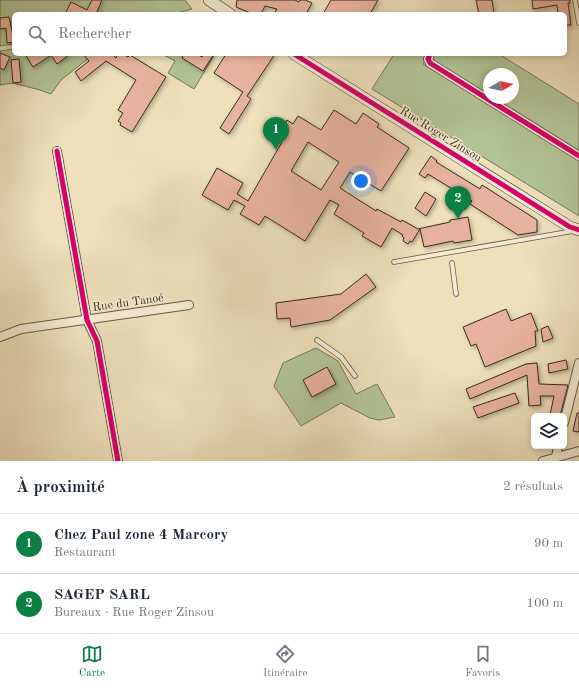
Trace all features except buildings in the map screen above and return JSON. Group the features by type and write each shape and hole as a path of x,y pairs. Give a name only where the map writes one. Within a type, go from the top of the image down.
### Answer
{"street":[{"path":"209,0 227,12"},
{"name":"Rue Roger Zinsou","path":"297,56 570,227 579,230"},
{"path":"429,56 428,59 430,63 579,156"},
{"path":"57,151 87,320 97,341 118,461"},
{"name":"Rue du Tanoé","path":"0,337 21,329 189,305"},
{"path":"567,413 579,363"},
{"path":"556,457 557,449"},
{"path":"543,461 556,457 566,458 579,451"}],"lane":[{"path":"575,0 579,23"},
{"path":"394,262 579,230"},
{"path":"452,263 456,294"},
{"path":"317,340 341,357 355,376"}],"green space":[{"path":"0,0 185,0 192,9 181,12 12,12 12,44 0,46"},
{"path":"12,49 12,56 91,56 61,80 51,94 13,83 0,85 0,51"},
{"path":"166,56 214,56 194,89 168,73 175,61"},
{"path":"393,56 428,56 423,64 483,101 483,104 488,104 579,160 579,216 372,89"},
{"path":"433,56 502,56 579,104 579,151 503,104 519,104 519,68 483,68 483,91 431,59"},
{"path":"316,348 338,361 356,394 377,384 395,417 379,420 370,418 341,403 301,426 274,386 283,363"}],"cycle path":[{"path":"297,56 570,227 579,230"},
{"path":"429,56 428,59 430,63 579,156"},
{"path":"57,151 87,320 97,341 118,461"}],"place":[{"name":"Chez Paul zone 4 Marcory","path":"276,150"},
{"name":"SAGEP SARL","path":"458,219"}]}
